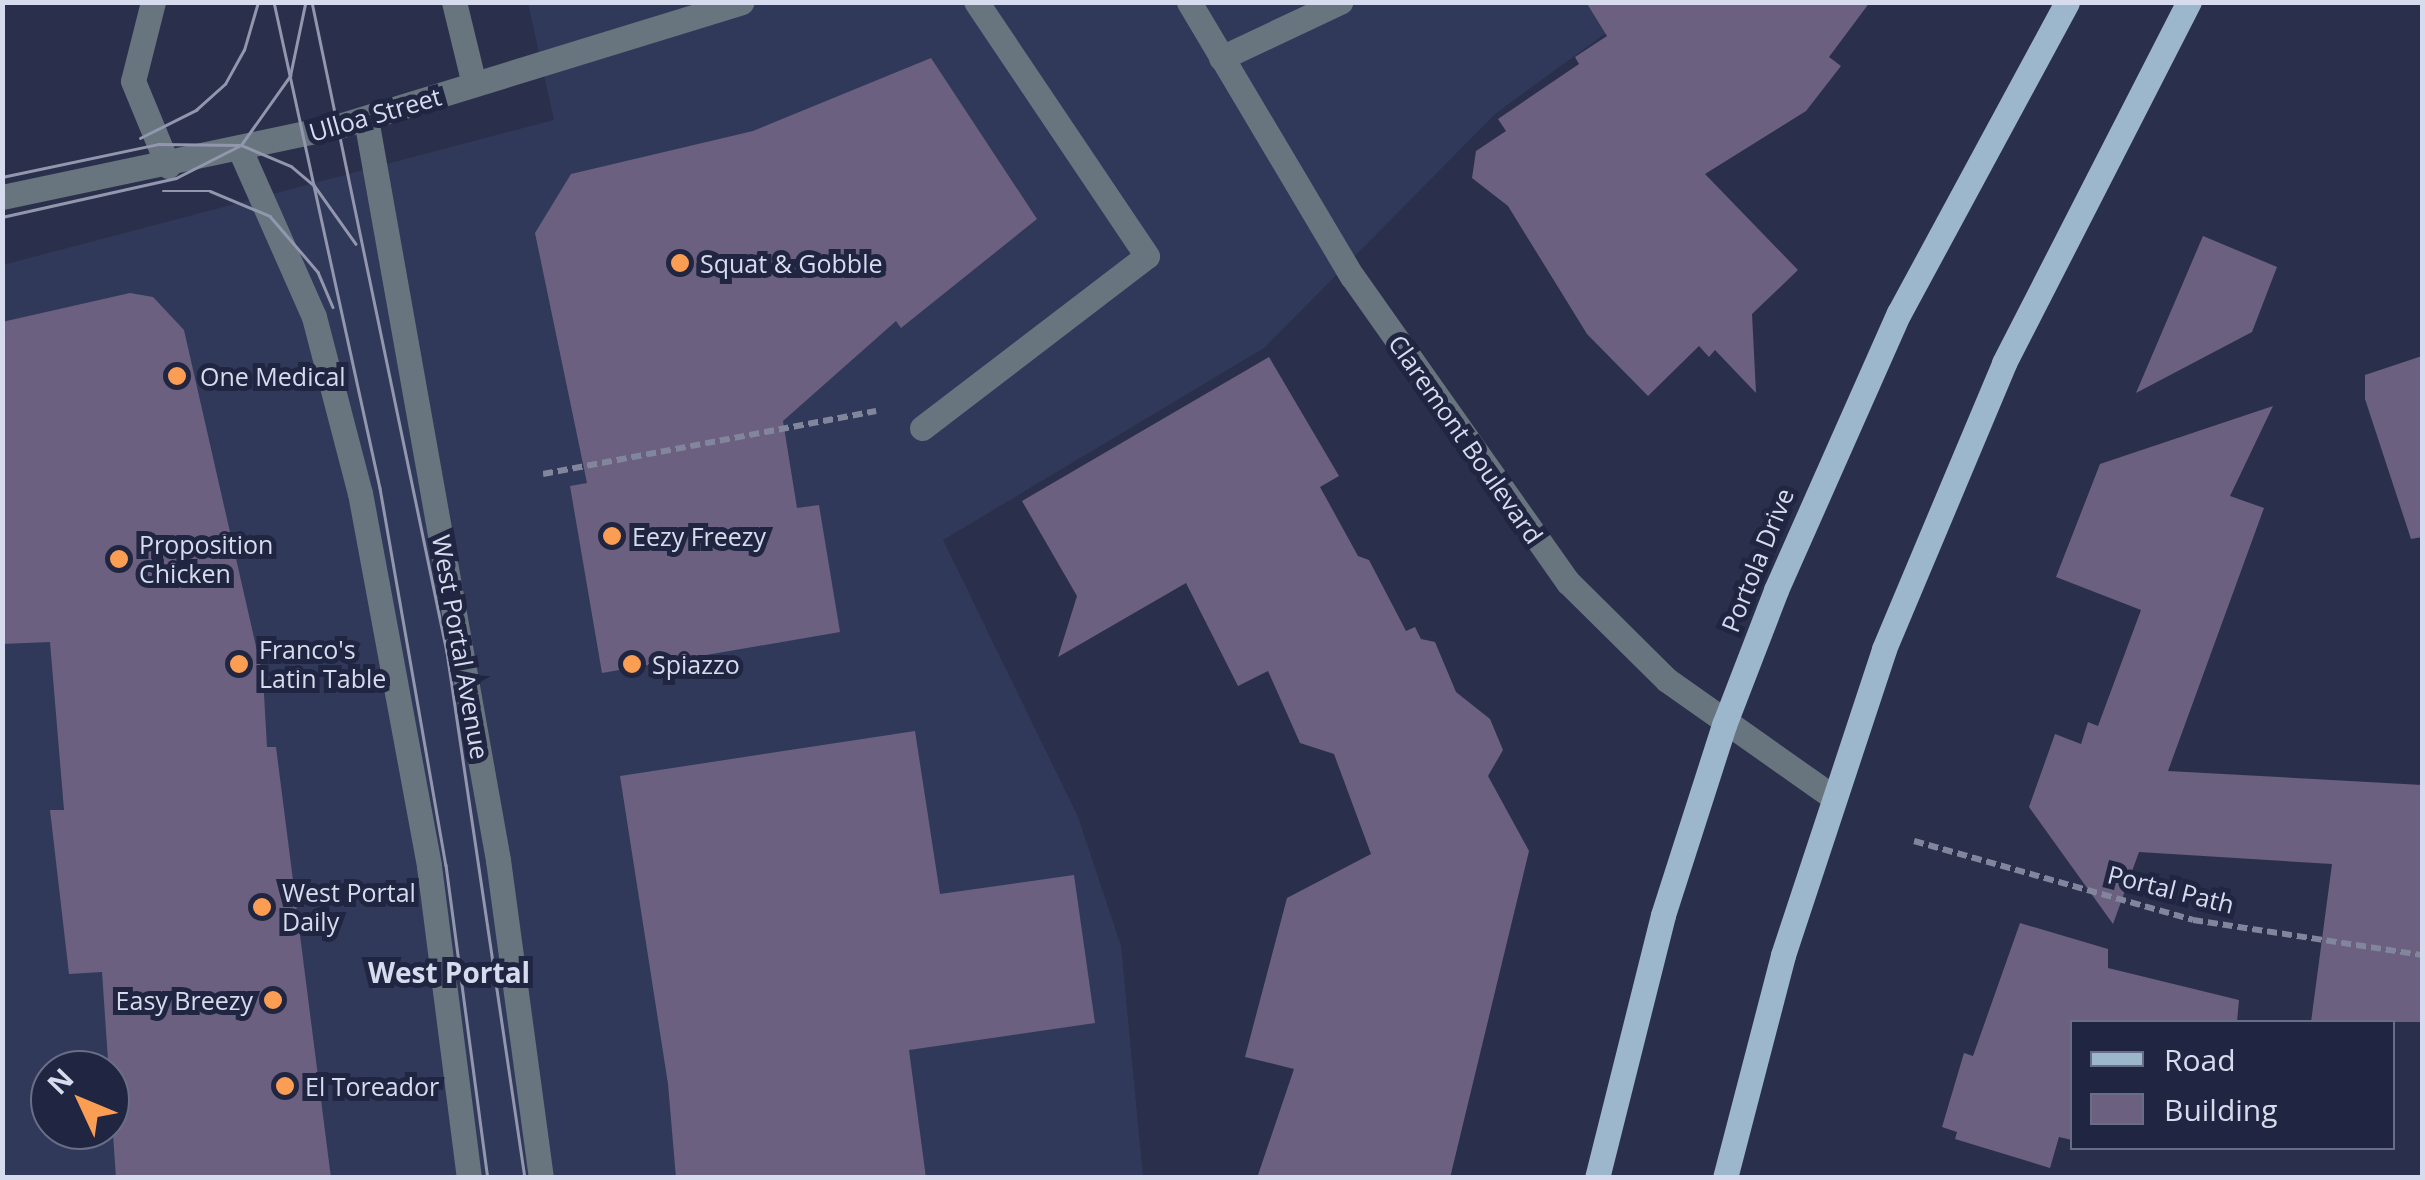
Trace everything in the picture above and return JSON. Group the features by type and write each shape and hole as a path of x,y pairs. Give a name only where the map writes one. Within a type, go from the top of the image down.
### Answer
{"main road":[{"name":"Portola Drive","path":"1597,1178 1663,915 1724,725 1899,313 2067,2"},
{"path":"1725,1178 1833,797 1884,649 2004,363 2189,2"}],"street":[{"path":"153,2 133,81 168,166"},
{"path":"454,2 474,84"},
{"name":"Ulloa Street","path":"2,197 241,152 366,119 742,2"},
{"path":"922,428 1147,256 976,2"},
{"name":"Claremont Boulevard","path":"1188,2 1352,276 1568,582 1615,634 1724,725 1833,797"},
{"path":"1221,58 1340,2"},
{"name":"West Portal Avenue","path":"366,119 498,860 541,1178"},
{"path":"241,152 314,317 360,493 429,866 470,1178"}],"path":[{"path":"543,474 877,411"},
{"name":"Portal Path","path":"1914,841 2193,920 2422,955"}],"shaded area":[{"path":"528,3 1647,3 1495,114 1264,348 943,540 1078,817 1121,946 1143,1177 3,1178 3,265 554,120"}],"building":[{"path":"1586,2 1870,2 1829,57 1841,66 1806,111 1705,174 1798,270 1752,314 1756,393 1715,350 1709,357 1699,346 1648,396 1587,334 1508,206 1472,178 1476,151 1506,131 1498,119 1579,64 1575,57 1607,36"},
{"path":"931,58 1037,219 901,328 896,321 783,421 797,508 819,505 840,632 602,673 570,486 587,483 535,233 571,174 753,131"},
{"path":"2203,236 2277,267 2252,332 2136,393"},
{"path":"130,293 153,297 184,330 263,677 267,747 276,747 331,1178 116,1178 114,1150 130,1150 130,1050 107,1050 102,972 69,974 50,810 64,810 50,642 2,644 2,322"},
{"path":"2422,356 2422,537 2411,539 2365,399 2365,375"},
{"path":"1269,357 1339,476 1320,487 1358,556 1369,560 1406,631 1415,627 1421,639 1435,642 1456,692 1490,719 1503,750 1488,776 1529,851 1450,1178 1257,1178 1294,1069 1245,1057 1287,898 1371,854 1334,754 1300,743 1268,671 1238,686 1186,583 1058,657 1077,596 1022,501"},
{"path":"2273,406 2230,496 2264,508 2168,771 2422,785 2422,1022 2311,1020 2332,864 2139,852 2113,924 2029,807 2055,734 2081,744 2088,722 2098,726 2141,610 2056,577 2100,464"},
{"path":"915,731 940,894 1074,875 1095,1023 909,1050 926,1178 676,1178 668,1084 620,776"},
{"path":"2020,923 2108,949 2108,968 2239,1000 2237,1020 2070,1020 2070,1140 2059,1137 2050,1168 1955,1139 1957,1132 1942,1127 1964,1053 1973,1056"}],"tram line":[{"path":"140,138 196,110 225,84 244,50 258,2"},
{"path":"274,2 380,488 446,865 488,1178"},
{"path":"312,2 447,652 525,1178"},
{"path":"2,217 176,178 241,145 290,76 305,4"},
{"path":"2,177 158,144 241,145 291,166 314,185 356,244"},
{"path":"163,191 210,191 270,216 318,272 333,307"}],"place":[{"name":"Squat & Gobble","path":"680,263"},
{"name":"One Medical","path":"177,376"},
{"name":"Eezy Freezy","path":"612,536"},
{"name":"Proposition Chicken","path":"119,559"},
{"name":"Franco's Latin Table","path":"239,664"},
{"name":"Spiazzo","path":"632,664"},
{"name":"West Portal Daily","path":"262,907"},
{"name":"Easy Breezy","path":"273,1000"},
{"name":"El Toreador","path":"285,1086"}],"district":[{"name":"West Portal","path":"449,972"}]}
